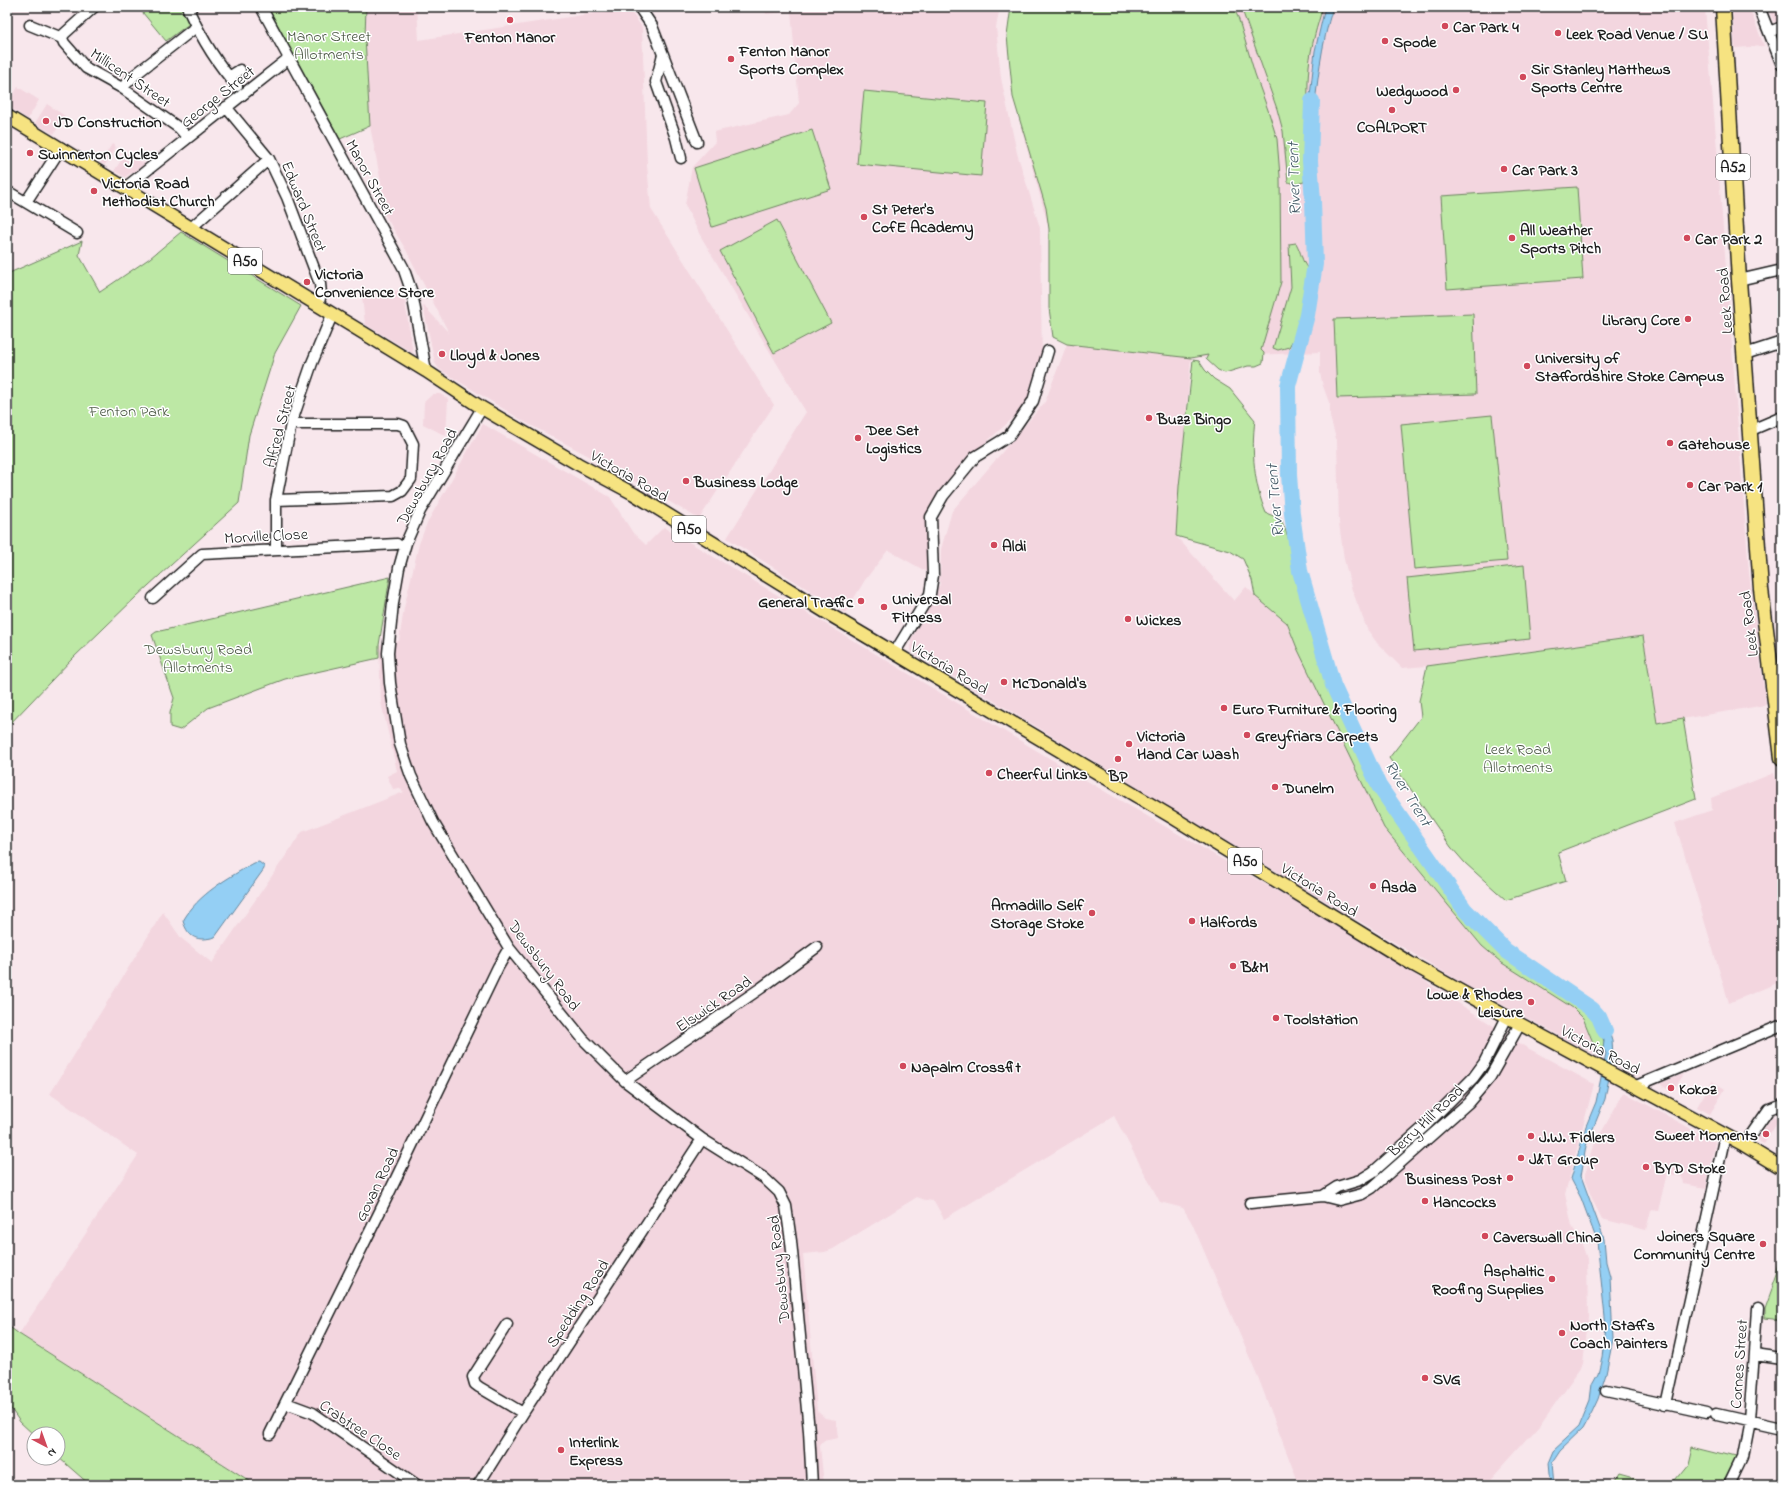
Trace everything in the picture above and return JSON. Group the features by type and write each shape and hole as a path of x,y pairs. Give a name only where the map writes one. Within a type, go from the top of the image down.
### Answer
{"highway":[{"name":"Leek Road","path":"1723,7 1739,280 1761,589 1779,713 1782,758"}],"main road":[{"name":"Victoria Road","path":"7,116 192,227 332,315 426,371 482,408 571,460 634,494 819,608 895,652 1054,749 1172,817 1410,963 1744,1145 1782,1168"}],"street":[{"path":"37,25 62,38 64,34 94,7"},
{"path":"192,7 188,9 196,27 218,63 237,86"},
{"name":"Manor Street","path":"261,7 403,267 412,293 426,371"},
{"path":"639,7 649,20 696,142"},
{"path":"1759,7 1782,65"},
{"path":"1769,32 1782,26"},
{"path":"122,88 136,74 196,27"},
{"name":"Millicent Street","path":"62,38 64,43 86,68 122,88 179,128 188,138"},
{"path":"663,54 656,82 676,138 681,158"},
{"name":"George Street","path":"126,187 289,58"},
{"path":"229,77 240,70"},
{"name":"Edward Street","path":"226,107 269,159 288,197 320,284 321,294 318,306"},
{"path":"26,202 61,148"},
{"path":"192,227 269,159"},
{"path":"7,190 77,233"},
{"path":"1739,280 1782,270"},
{"name":"Alfred Street","path":"276,549 276,500 291,424 312,363 332,315"},
{"path":"1745,354 1782,342"},
{"path":"895,652 930,594 932,587 931,517 943,496 975,457 1009,436 1033,401 1048,351"},
{"name":"Dewsbury Road","path":"482,408 420,511 406,543 393,603 388,652 390,683 400,744 410,776 433,822 509,948 583,1039 625,1081 702,1138 764,1178 779,1192 786,1206 809,1431 812,1485"},
{"path":"1749,431 1782,417"},
{"path":"276,500 393,496 402,491 411,479 413,444 404,426 398,424 291,424"},
{"name":"Morville Close","path":"153,598 202,554 276,549 397,544"},
{"name":"Govan Road","path":"270,1434 498,967 509,948"},
{"name":"Elswick Road","path":"625,1081 817,948"},
{"name":"Berry Hill Road","path":"1323,1196 1337,1187 1360,1180 1373,1172 1455,1097 1473,1078 1484,1063 1507,1017"},
{"name":"Berry Hill Road","path":"1250,1204 1323,1196 1339,1200 1362,1194 1380,1182 1468,1103 1477,1093 1490,1077 1520,1024"},
{"path":"1636,1086 1782,1025"},
{"path":"1744,1145 1769,1110 1782,1104"},
{"path":"1666,1405 1725,1135"},
{"name":"Spedding Road","path":"478,1485 523,1413 702,1138"},
{"name":"Cornes Street","path":"1729,1485 1742,1458 1749,1422 1755,1355 1757,1308"},
{"path":"507,1324 473,1377 479,1387 523,1413"},
{"path":"1755,1355 1782,1359"},
{"path":"1606,1391 1782,1430"},
{"name":"Crabtree Close","path":"286,1403 313,1413 417,1485"}],"shaded area":[{"path":"366,7 417,7 419,40 628,8 642,27 647,165 651,209 774,405 699,519 617,471 523,421 439,369 435,363 423,305 449,333 406,250 377,202 384,198 370,126 365,37"},
{"name":"St Peter's CofE Academy","path":"765,7 1000,7 996,27 1001,78 1017,153 1040,228 1042,362 1030,399 1012,419 965,461 938,492 926,515 928,544 927,572 888,550 865,580 845,613 727,538 806,412 700,235 685,205 692,167 715,142 714,132 789,115 799,103 791,11 766,14"},
{"name":"University of Staffordshire Stoke Campus","path":"1011,7 1702,7 1705,9 1749,573 1766,705 1657,723 1643,636 1427,666 1402,668 1377,643 1367,629 1351,587 1344,559 1339,523 1337,442 1330,417 1330,405 1320,373 1320,352 1191,358 1176,536 1234,601 1246,587 1286,623 1384,828 1482,946 1573,1008 1583,1018 1596,1050 1592,1053 1462,983 911,651 911,640 940,584 941,549 952,511 1045,402 1067,344 1173,356 1053,337 1049,285 1049,229 1013,97"},
{"path":"1732,7 1749,7 1764,46 1735,48"},
{"path":"1782,7 1782,19 1774,22 1769,11"},
{"path":"18,87 39,100 28,119 7,106"},
{"path":"47,104 65,116 54,134 35,123"},
{"path":"112,144 116,147 105,165 100,163"},
{"path":"126,153 145,164 125,177 114,171"},
{"path":"403,290 413,353 365,324 362,296"},
{"path":"433,394 440,394 448,399 446,436 423,424 424,402"},
{"path":"483,424 610,497 633,533 646,545 664,527 1109,794 1362,940 1524,1046 1594,1084 1565,1194 1572,1226 1583,1247 1587,1259 1588,1316 1583,1364 1540,1425 1486,1485 1299,1485 1258,1377 1192,1223 1183,1208 1160,1202 1114,1116 944,1219 934,1201 917,1197 833,1249 825,1252 803,1254 817,1411 825,1418 836,1420 838,1438 823,1441 820,1446 824,1485 256,1485 19,1334 138,1155 50,1094 163,912 181,938 212,963 302,832 404,792 399,788 393,789 387,776 397,771 381,702 379,645 399,641 404,608 419,544 427,523"},
{"path":"1774,773 1782,806 1782,981 1729,1003 1675,823 1712,810 1711,798"},
{"name":"Kokoz","path":"1684,1074 1672,1092 1661,1085 1661,1083"},
{"path":"1712,1081 1725,1089 1710,1114 1697,1107"},
{"path":"1624,1092 1715,1142 1706,1188 1683,1184 1682,1177 1667,1173 1658,1211 1651,1210 1646,1230 1602,1219 1585,1181 1592,1149"},
{"path":"1773,1116 1779,1120 1764,1144 1760,1142 1758,1138"}],"green space":[{"path":"138,7 188,7 193,21 166,41"},
{"name":"Manor Street Allotments","path":"268,7 366,7 365,37 370,126 340,139"},
{"path":"1011,7 1233,7 1238,17 1277,139 1280,176 1281,282 1261,350 1264,353 1263,363 1225,373 1218,370 1206,359 1208,355 1191,358 1067,344 1053,337 1049,308 1049,229 1046,208 1013,97 1007,36"},
{"path":"1241,7 1323,7 1316,29 1309,66 1308,153 1304,182 1296,184 1288,182 1283,131 1277,109"},
{"path":"864,91 987,103 981,176 857,164"},
{"path":"812,130 831,189 712,227 694,168"},
{"name":"All Weather Sports Pitch","path":"1577,187 1583,279 1447,289 1441,196"},
{"path":"777,220 831,323 774,353 720,251"},
{"name":"Fenton Park","path":"181,232 301,306 275,353 249,435 239,503 137,596 72,659 7,727 7,274 82,241 79,255 100,292 150,258"},
{"path":"1296,243 1308,269 1306,299 1304,310 1294,338 1289,347 1278,350 1273,348 1291,287 1289,244"},
{"path":"1473,314 1476,394 1337,398 1334,319"},
{"path":"1193,360 1199,361 1214,379 1230,389 1255,420 1253,444 1254,468 1262,502 1266,513 1281,519 1288,537 1302,603 1330,690 1352,741 1377,791 1397,824 1460,908 1474,924 1504,954 1562,991 1594,1018 1601,1029 1606,1051 1596,1050 1583,1018 1573,1008 1502,963 1482,946 1384,828 1297,648 1287,623 1255,596 1252,580 1243,559 1230,551 1176,536 1179,486"},
{"path":"1492,415 1507,561 1414,569 1401,424"},
{"path":"1524,565 1530,639 1414,651 1407,578"},
{"name":"Dewsbury Road Allotments","path":"390,577 379,645 379,658 285,679 208,708 180,730 170,727 170,713 174,698 152,635 156,632"},
{"name":"Leek Road Allotments","path":"1643,636 1657,723 1683,718 1696,799 1558,852 1566,881 1506,900 1465,863 1451,847 1389,758 1421,717 1419,701 1427,666"},
{"path":"1782,1252 1782,1321 1764,1319 1764,1309 1776,1276"},
{"path":"7,1325 256,1485 90,1485 66,1464 66,1426 26,1426 26,1428 20,1422 7,1403"},
{"path":"1692,1446 1736,1457 1722,1485 1670,1485 1688,1463"},
{"path":"1617,1475 1653,1485 1611,1485"}],"water":[{"path":"1325,7 1333,7 1322,50 1313,123 1307,123 1315,51"},
{"path":"259,862 264,866 264,869 215,937 199,939 191,935 185,927 183,921 189,911 205,895 224,881 254,863"},
{"path":"1595,1006 1606,1021 1612,1041 1613,1056 1605,1099 1586,1146 1581,1176 1604,1239 1606,1262 1610,1276 1613,1339 1606,1374 1598,1399 1582,1430 1560,1451 1552,1463 1554,1485 1550,1485 1548,1463 1553,1451 1579,1427 1590,1400 1592,1384 1598,1373 1602,1357 1606,1327 1597,1241 1581,1198 1571,1179 1586,1126 1596,1102 1606,1053 1603,1049 1604,1041 1601,1029 1594,1018"}],"waterway":[{"name":"River Trent","path":"1312,101 1310,161 1315,264 1307,315 1288,386 1289,475 1292,514 1300,571 1333,685 1379,786 1465,910 1505,950 1592,1009 1599,1017 1605,1031"}],"place":[{"name":"Fenton Manor","path":"510,20"},
{"name":"Car Park 4","path":"1445,26"},
{"name":"Leek Road Venue / SU","path":"1558,33"},
{"name":"Spode","path":"1385,41"},
{"name":"Fenton Manor Sports Complex","path":"731,59"},
{"name":"Sir Stanley Matthews Sports Centre","path":"1523,77"},
{"name":"Wedgwood","path":"1456,90"},
{"name":"COALPORT","path":"1392,110"},
{"name":"JD Construction","path":"46,121"},
{"name":"Swinnerton Cycles","path":"30,153"},
{"name":"Car Park 3","path":"1504,169"},
{"name":"Victoria Road Methodist Church","path":"94,191"},
{"name":"St Peter's CofE Academy","path":"864,217"},
{"name":"All Weather Sports Pitch","path":"1512,238"},
{"name":"Car Park 2","path":"1687,238"},
{"name":"Victoria Convenience Store","path":"307,282"},
{"name":"Library Core","path":"1688,319"},
{"name":"Lloyd & Jones","path":"442,354"},
{"name":"University of Staffordshire Stoke Campus","path":"1527,366"},
{"name":"Buzz Bingo","path":"1149,418"},
{"name":"Dee Set Logistics","path":"858,438"},
{"name":"Gatehouse","path":"1670,443"},
{"name":"Business Lodge","path":"686,481"},
{"name":"Car Park 1","path":"1690,485"},
{"name":"Aldi","path":"994,545"},
{"name":"General Traffic","path":"861,601"},
{"name":"Universal Fitness","path":"884,607"},
{"name":"Wickes","path":"1128,619"},
{"name":"McDonald's","path":"1004,682"},
{"name":"Euro Furniture & Flooring","path":"1224,708"},
{"name":"Greyfriars Carpets","path":"1247,735"},
{"name":"Victoria Hand Car Wash","path":"1129,744"},
{"name":"BP","path":"1118,759"},
{"name":"Cheerful Links","path":"989,773"},
{"name":"Dunelm","path":"1275,787"},
{"name":"Asda","path":"1373,886"},
{"name":"Armadillo Self Storage Stoke","path":"1092,913"},
{"name":"Halfords","path":"1192,921"},
{"name":"B&M","path":"1233,966"},
{"name":"Lowe & Rhodes Leisure","path":"1531,1002"},
{"name":"Toolstation","path":"1276,1018"},
{"name":"Napalm Crossfit","path":"903,1066"},
{"name":"Kokoz","path":"1671,1088"},
{"name":"Sweet Moments","path":"1766,1134"},
{"name":"J.W. Fidlers","path":"1531,1136"},
{"name":"J&T Group","path":"1521,1158"},
{"name":"BYD Stoke","path":"1646,1167"},
{"name":"Business Post","path":"1510,1178"},
{"name":"Hancocks","path":"1425,1201"},
{"name":"Caverswall China","path":"1485,1236"},
{"name":"Joiners Square Community Centre","path":"1763,1244"},
{"name":"Asphaltic Roofing Supplies","path":"1552,1279"},
{"name":"North Staffs Coach Painters","path":"1562,1333"},
{"name":"SVG","path":"1425,1378"},
{"name":"Interlink Express","path":"561,1450"}]}
